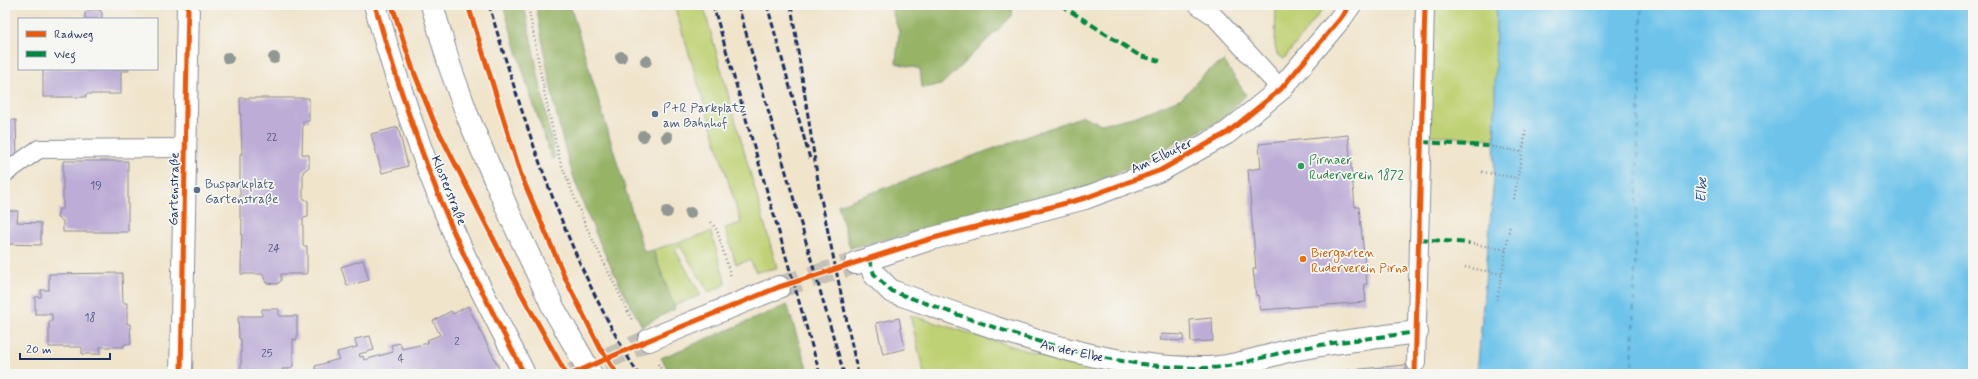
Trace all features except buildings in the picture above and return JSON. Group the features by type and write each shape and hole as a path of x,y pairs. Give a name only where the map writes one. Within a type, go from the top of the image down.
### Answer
{"street":[{"name":"Gartenstraße","path":"181,374 184,148 188,5"},
{"name":"Klosterstraße","path":"375,5 385,40 429,171 465,257 524,374"},
{"path":"432,5 450,67 468,117 486,159 554,309 591,374"},
{"name":"Am Elbufer","path":"862,261 930,239 1085,198 1160,170 1227,133 1281,88 1335,25 1350,5"},
{"name":"An der Elbe","path":"862,261 891,291 1040,343 1099,356 1167,367 1210,368 1289,351 1417,332"},
{"path":"649,340 779,287"}],"lane":[{"path":"1198,5 1214,16 1281,88"},
{"path":"1416,363 1425,5"},
{"path":"5,173 39,149 184,148"}],"path":[{"path":"528,5 544,91 560,161 585,224 632,322"},
{"path":"1514,199 1526,130"},
{"path":"1488,146 1521,152"},
{"path":"1482,172 1517,178"},
{"path":"711,222 717,230 730,276"},
{"path":"1497,300 1510,225"},
{"path":"1469,243 1506,250"},
{"path":"1466,267 1502,274"},
{"path":"656,362 664,374"}],"green space":[{"path":"503,5 524,5 555,158 552,159 529,91"},
{"path":"536,5 570,5 644,252 653,250 675,309 642,326 621,287 592,226 569,163 554,104"},
{"path":"674,5 703,5 777,268 756,272 750,260 736,264 725,228 741,223"},
{"path":"890,5 1013,5 1012,16 941,85 922,88 920,69 896,63 899,32"},
{"path":"1276,5 1326,5 1284,59 1277,54 1275,46"},
{"path":"1433,5 1496,5 1495,140 1429,135"},
{"path":"1224,61 1246,95 1222,120 1074,194 850,248 838,205 1083,116 1101,124 1134,117 1182,98 1204,74"},
{"path":"711,232 726,284 709,292 680,246 675,250 701,295 673,306 653,250"},
{"path":"787,305 809,374 671,374 661,358"},
{"path":"910,315 1031,352 1126,374 924,374"}],"water":[{"name":"Elbe","path":"1496,5 1973,5 1973,374 1477,374 1494,177"}],"ferry route":[{"path":"1632,374 1642,5"}],"tunnel":[{"path":"779,287 856,263"},
{"path":"572,374 649,340"}],"railway":[{"path":"489,5 534,148 570,241 613,331 638,374"},
{"path":"713,5 820,374"},
{"path":"738,5 844,374"},
{"path":"767,5 810,159"},
{"path":"791,5 820,194 858,374"}],"marked path":[{"path":"1061,5 1140,56 1160,61"},
{"path":"1422,142 1488,146"},
{"path":"1420,239 1469,243"},
{"path":"869,259 874,274 891,291 1047,344 1127,362 1168,367 1219,367 1239,364 1304,348 1417,332"}],"cycle path":[{"path":"181,374 188,5"},
{"path":"375,5 404,101 451,227 524,374"},
{"path":"392,5 412,67 434,122 521,293 566,374"},
{"path":"468,5 521,175 566,280 600,348 617,374"},
{"path":"572,374 649,340 779,287 930,239 1085,198 1161,170 1227,133 1281,89 1350,5"},
{"path":"1415,374 1425,5"}],"place":[{"name":"P+R Parkplatz am Bahnhof","path":"655,114"},
{"name":"Pirnaer Ruderverein 1872","path":"1301,166"},
{"name":"Busparkplatz Gartenstraße","path":"197,190"},
{"name":"Biergarten Ruderverein Pirna","path":"1303,259"}]}
